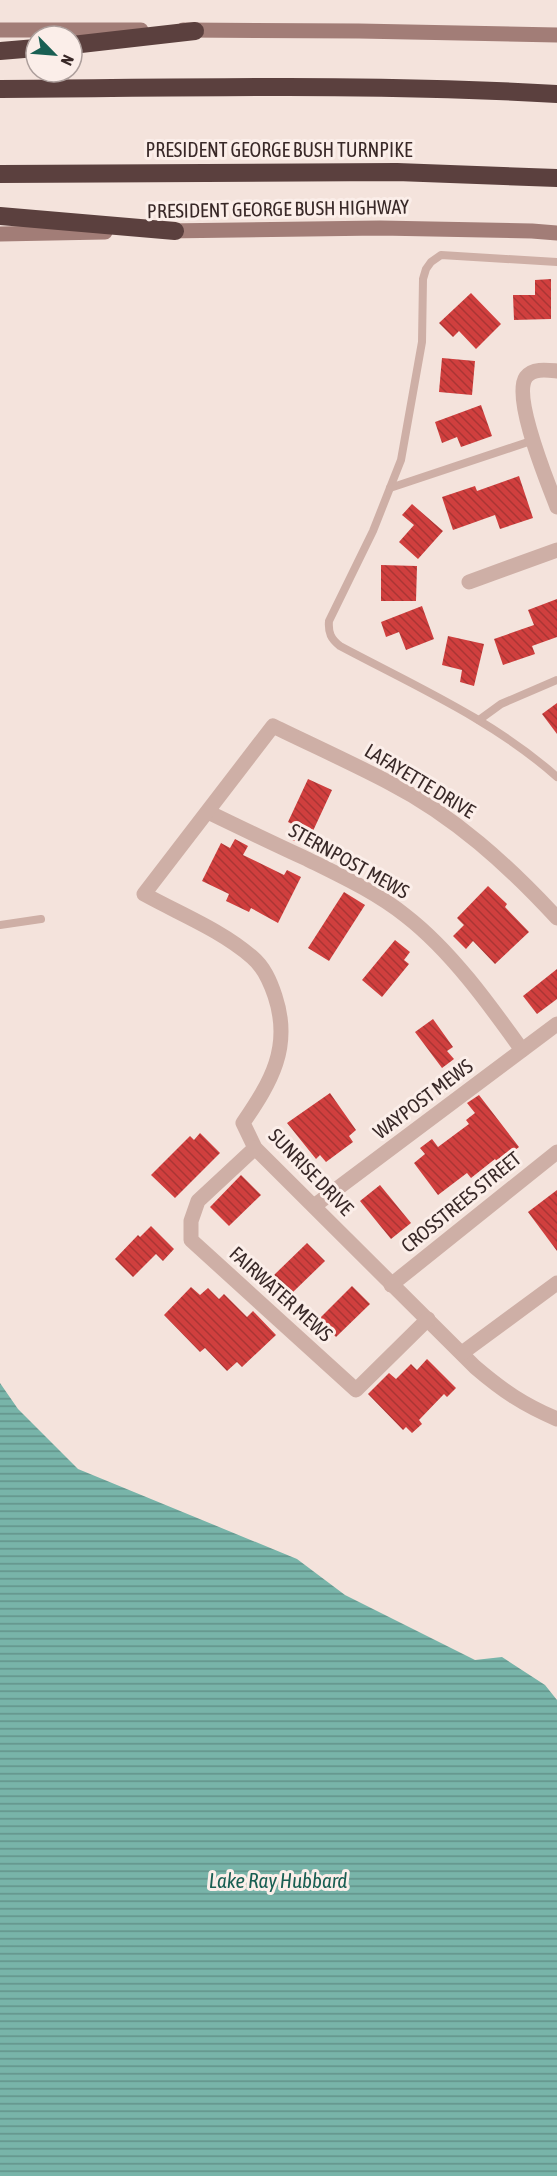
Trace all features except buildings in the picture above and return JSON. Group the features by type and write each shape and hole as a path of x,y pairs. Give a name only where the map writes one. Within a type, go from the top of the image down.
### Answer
{"highway":[{"path":"84,44 195,31"},
{"path":"0,51 24,49"},
{"path":"0,89 368,87 557,94"},
{"name":"PRESIDENT GEORGE BUSH TURNPIKE","path":"0,174 397,172 557,178"},
{"path":"0,216 175,231"}],"main road":[{"path":"0,30 407,31 557,35"},
{"name":"PRESIDENT GEORGE BUSH HIGHWAY","path":"0,234 380,228 557,233"}],"street":[{"path":"557,371 541,370 526,377 522,387 522,402 557,507"},
{"path":"469,582 557,550"},
{"name":"SUNRISE DRIVE","path":"273,726 144,894 231,941 254,958 269,978 283,1027 272,1076 243,1124 255,1148 391,1285 505,1392 557,1419"},
{"name":"LAFAYETTE DRIVE","path":"273,726 391,783 453,822 491,852 557,918"},
{"name":"STERNPOST MEWS","path":"208,812 337,874 377,896 407,917 441,949 483,997 522,1050"},
{"name":"WAYPOST MEWS","path":"314,1206 557,1024"},
{"name":"FAIRWATER MEWS","path":"255,1148 198,1201 190,1221 191,1240 356,1390 428,1319"},
{"name":"CROSSTREES STREET","path":"391,1285 557,1152"},
{"path":"462,1353 557,1283"}],"lane":[{"path":"557,262 441,255 426,269 423,279 422,342 418,373 400,460 373,531 330,621 330,634 340,646 479,720 511,741 557,777"},
{"path":"390,488 534,440"},
{"path":"479,720 501,704 557,680"},
{"path":"0,925 40,919"}],"water":[{"name":"Lake Ray Hubbard","path":"0,1383 18,1409 78,1469 297,1559 345,1595 475,1660 502,1657 545,1685 557,1700 557,2176 0,2176"}]}
